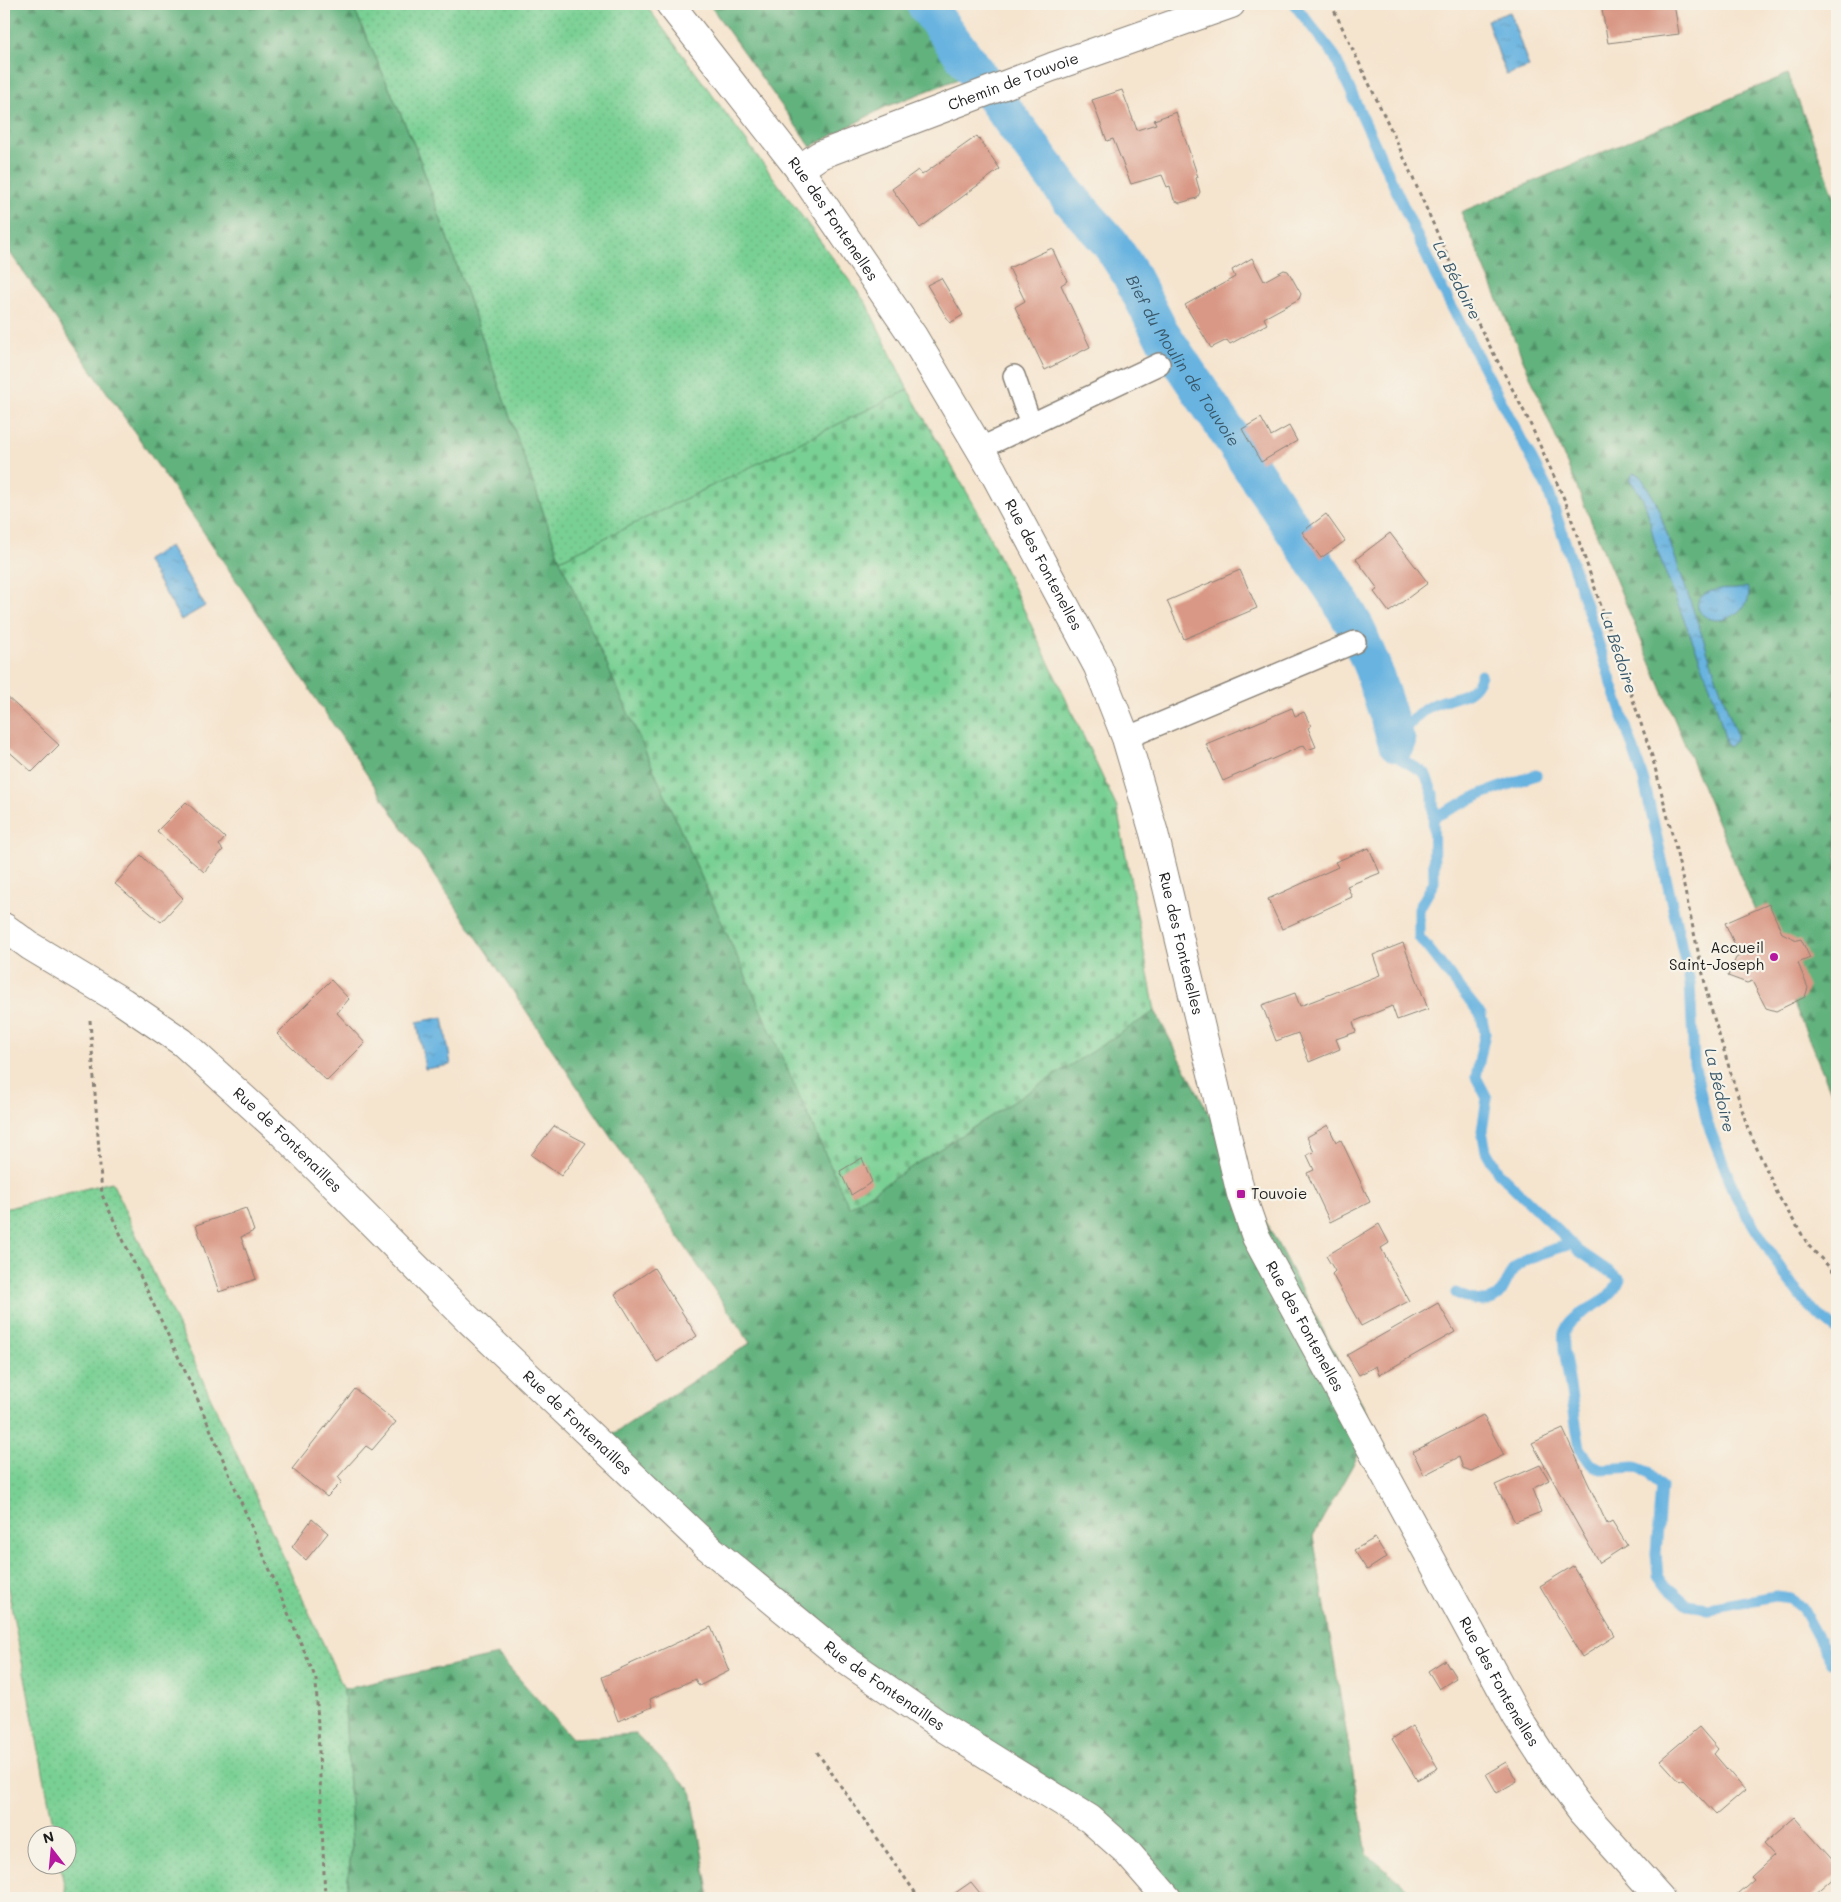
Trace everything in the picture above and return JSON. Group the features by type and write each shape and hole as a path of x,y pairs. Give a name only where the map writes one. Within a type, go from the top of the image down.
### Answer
{"street":[{"name":"Rue des Fontenelles","path":"670,4 799,169 913,336 980,449 1098,667 1126,738 1154,833 1241,1194 1256,1237 1517,1717 1548,1765 1582,1811 1660,1898"},
{"name":"Chemin de Touvoie","path":"799,169 820,155 1013,82 1231,4"},
{"name":"Rue de Fontenailles","path":"4,927 30,946 87,980 182,1042 284,1136 469,1320 708,1547 844,1659 944,1728 1090,1819 1125,1850 1167,1898"}],"lane":[{"path":"980,449 1159,364"},
{"path":"1014,376 1030,425"},
{"path":"1126,738 1173,709 1354,642"}],"path":[{"path":"1331,4 1396,140 1474,316 1528,419 1566,503 1652,756 1676,845 1709,1002 1748,1129 1779,1197 1809,1246 1837,1275"},
{"path":"87,980 102,1195 192,1386 316,1679 325,1898"},
{"path":"818,1752 919,1898"}],"green space":[{"path":"4,4 352,4 416,149 560,560 849,1207 1155,1011 1374,1427 1313,1536 1367,1854 1418,1898 1167,1898 1158,1886 944,1728 598,1444 750,1343 190,512 4,244"},
{"path":"352,4 645,4 866,303 908,390 560,560 416,149"},
{"path":"709,4 947,4 992,66 885,107 811,147"},
{"path":"1788,74 1837,203 1837,1106 1461,212"},
{"path":"908,390 977,510 1117,808 1155,1011 849,1207 560,560"},
{"path":"112,1182 344,1689 352,1843 346,1898 67,1898 62,1874 78,1874 78,1824 53,1824 4,1568 4,1209"},
{"path":"498,1655 572,1738 636,1734 691,1790 710,1898 346,1898 352,1843 344,1689"}],"water":[{"path":"1510,12 1529,67 1506,75 1487,20"},
{"path":"1633,473 1640,475 1656,502 1736,734 1736,741 1729,746 1726,744 1720,718 1704,669 1656,546 1643,499 1630,480"},
{"path":"170,546 205,606 181,620 146,560"},
{"path":"1747,587 1749,594 1747,601 1735,615 1714,620 1700,612 1699,600 1705,594 1715,590"},
{"path":"443,1017 451,1065 425,1069 417,1022"}],"building":[{"path":"1601,4 1674,4 1679,34 1608,43"},
{"path":"1122,90 1137,130 1156,124 1154,120 1176,112 1198,177 1196,178 1200,192 1197,198 1180,203 1174,200 1170,186 1167,187 1162,175 1131,184 1113,139 1107,141 1092,100"},
{"path":"977,136 1000,169 920,228 892,189 918,170 922,175"},
{"path":"1052,248 1067,281 1061,285 1090,347 1045,370 1015,307 1025,301 1009,268"},
{"path":"1252,258 1264,281 1284,270 1288,271 1301,294 1299,299 1264,318 1267,324 1230,344 1227,340 1211,348 1185,305 1235,277 1232,270"},
{"path":"941,278 963,315 950,323 927,285"},
{"path":"1261,418 1271,436 1289,426 1297,441 1261,462 1242,429"},
{"path":"1326,514 1345,541 1321,558 1302,532"},
{"path":"1390,533 1428,583 1389,612 1374,592 1378,589 1356,559"},
{"path":"1240,570 1257,608 1184,639 1167,601"},
{"path":"4,694 59,745 32,772 4,747"},
{"path":"1292,708 1295,716 1304,712 1311,726 1308,728 1316,747 1307,750 1304,745 1223,781 1206,744"},
{"path":"186,802 225,838 219,845 223,850 204,872 157,831"},
{"path":"1369,848 1380,873 1347,886 1352,897 1282,929 1268,899 1338,867 1335,862"},
{"path":"141,855 183,898 161,922 115,884"},
{"name":"Accueil Saint-Joseph","path":"1769,904 1782,933 1797,940 1801,939 1810,958 1798,963 1808,988 1805,997 1776,1011 1766,1008 1752,981 1747,983 1728,976 1736,958 1740,956 1725,923"},
{"path":"1403,943 1428,1009 1397,1020 1392,1006 1353,1022 1356,1032 1336,1039 1340,1049 1309,1062 1298,1033 1276,1041 1262,1005 1295,993 1300,1006 1380,975 1373,955"},
{"path":"331,980 349,999 337,1013 365,1043 327,1081 277,1034"},
{"path":"1328,1125 1336,1142 1341,1140 1370,1202 1330,1222 1307,1173 1314,1170 1307,1155 1314,1152 1307,1137"},
{"path":"554,1126 586,1143 561,1176 531,1155"},
{"path":"862,1158 872,1182 851,1195 840,1171"},
{"path":"246,1208 254,1231 241,1237 256,1279 219,1292 196,1225"},
{"path":"1379,1224 1389,1243 1381,1248 1409,1301 1361,1326 1332,1274 1335,1271 1326,1256"},
{"path":"654,1268 697,1336 657,1362 615,1294"},
{"path":"1438,1303 1455,1332 1379,1375 1376,1366 1359,1375 1347,1355"},
{"path":"355,1389 396,1422 372,1450 366,1446 338,1477 342,1482 327,1497 292,1469"},
{"path":"1483,1415 1504,1455 1471,1471 1463,1468 1459,1457 1424,1475 1413,1452"},
{"path":"1563,1429 1607,1524 1612,1521 1627,1545 1599,1563 1532,1443"},
{"path":"1540,1465 1549,1480 1532,1489 1541,1512 1515,1522 1495,1485"},
{"path":"312,1519 328,1533 306,1560 292,1547"},
{"path":"1375,1538 1387,1557 1367,1570 1354,1550"},
{"path":"1573,1566 1615,1636 1582,1657 1540,1586"},
{"path":"711,1627 729,1671 699,1686 695,1679 650,1699 652,1707 618,1721 602,1677"},
{"path":"1445,1660 1456,1678 1439,1689 1428,1671"},
{"path":"1412,1726 1438,1768 1417,1780 1392,1739"},
{"path":"1699,1727 1718,1749 1714,1754 1745,1790 1716,1815 1683,1780 1680,1782 1660,1760"},
{"path":"1506,1762 1517,1781 1497,1793 1486,1774"},
{"path":"1794,1817 1837,1865 1837,1874 1812,1896 1814,1898 1741,1898 1737,1895 1754,1880 1751,1877 1774,1856 1763,1844"},
{"path":"971,1882 984,1898 948,1898"}],"waterway":[{"name":"Bief du Moulin de Touvoie","path":"925,4 1068,196 1110,243 1129,272 1159,330 1335,592 1356,628 1373,669 1397,743"},
{"name":"La Bédoire","path":"1294,4 1334,55 1436,277 1548,490 1644,781 1690,983 1694,1063 1707,1122 1737,1199 1784,1274 1809,1307 1837,1330"},
{"name":"La Bédoire","path":"1481,675 1477,684 1465,694 1441,701 1424,710 1412,721 1397,743 1401,759 1425,773 1433,794 1434,882 1419,909 1419,937 1481,1015 1485,1033 1476,1077 1487,1098 1482,1131 1486,1151 1498,1172 1579,1251 1620,1279 1615,1289 1607,1297 1575,1318 1568,1325 1564,1333 1564,1349 1580,1449 1591,1464 1601,1469 1635,1467 1648,1472 1661,1486 1656,1554 1658,1575 1666,1586 1688,1605 1708,1608 1776,1596 1790,1598 1802,1608 1832,1663 1837,1662"},
{"path":"1434,817 1484,793 1536,775"},
{"path":"1456,1293 1480,1301 1497,1297 1513,1270 1521,1263 1542,1253 1571,1244"}],"place":[{"name":"Accueil Saint-Joseph","path":"1774,957"},
{"name":"Touvoie","path":"1241,1194"}]}
